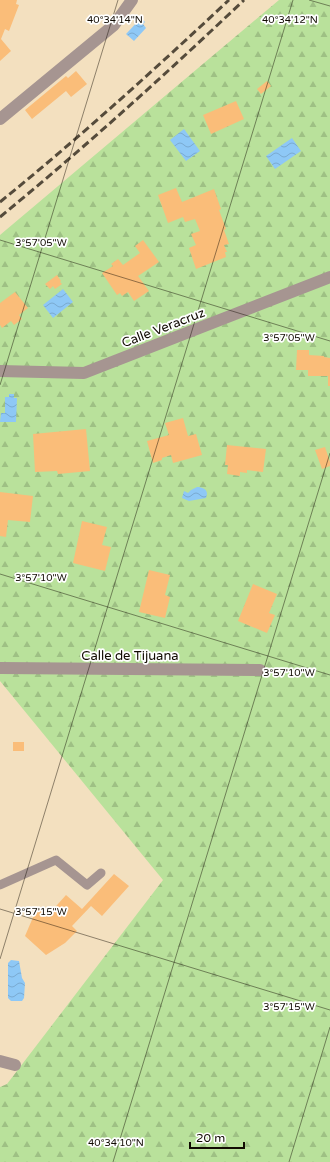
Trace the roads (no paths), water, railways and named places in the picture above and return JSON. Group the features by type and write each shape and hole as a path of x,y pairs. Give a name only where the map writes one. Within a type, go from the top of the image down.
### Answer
{"street":[{"path":"0,120 114,25 132,0"},
{"name":"Calle Veracruz","path":"0,371 84,373 330,277"},
{"name":"Calle de Tijuana","path":"0,668 260,670"},
{"path":"0,1061 15,1065"}],"lane":[{"path":"0,885 56,860 87,885 101,873"}],"water":[{"path":"141,18 145,22 143,24 146,28 134,41 126,34"},
{"path":"184,129 200,151 186,161 170,140"},
{"path":"292,138 301,151 275,169 266,156"},
{"path":"63,289 73,302 53,318 43,305"},
{"path":"9,394 14,394 14,398 17,398 16,422 0,422 1,413 5,413 5,397 9,397"},
{"path":"197,487 202,488 207,492 206,498 189,501 182,498 184,491 188,493"},
{"path":"11,960 19,961 22,978 25,983 24,998 22,1001 11,1001 8,998 8,963"}],"railway":[{"path":"0,202 116,103 229,0"},
{"path":"0,217 124,111 244,0"}]}
